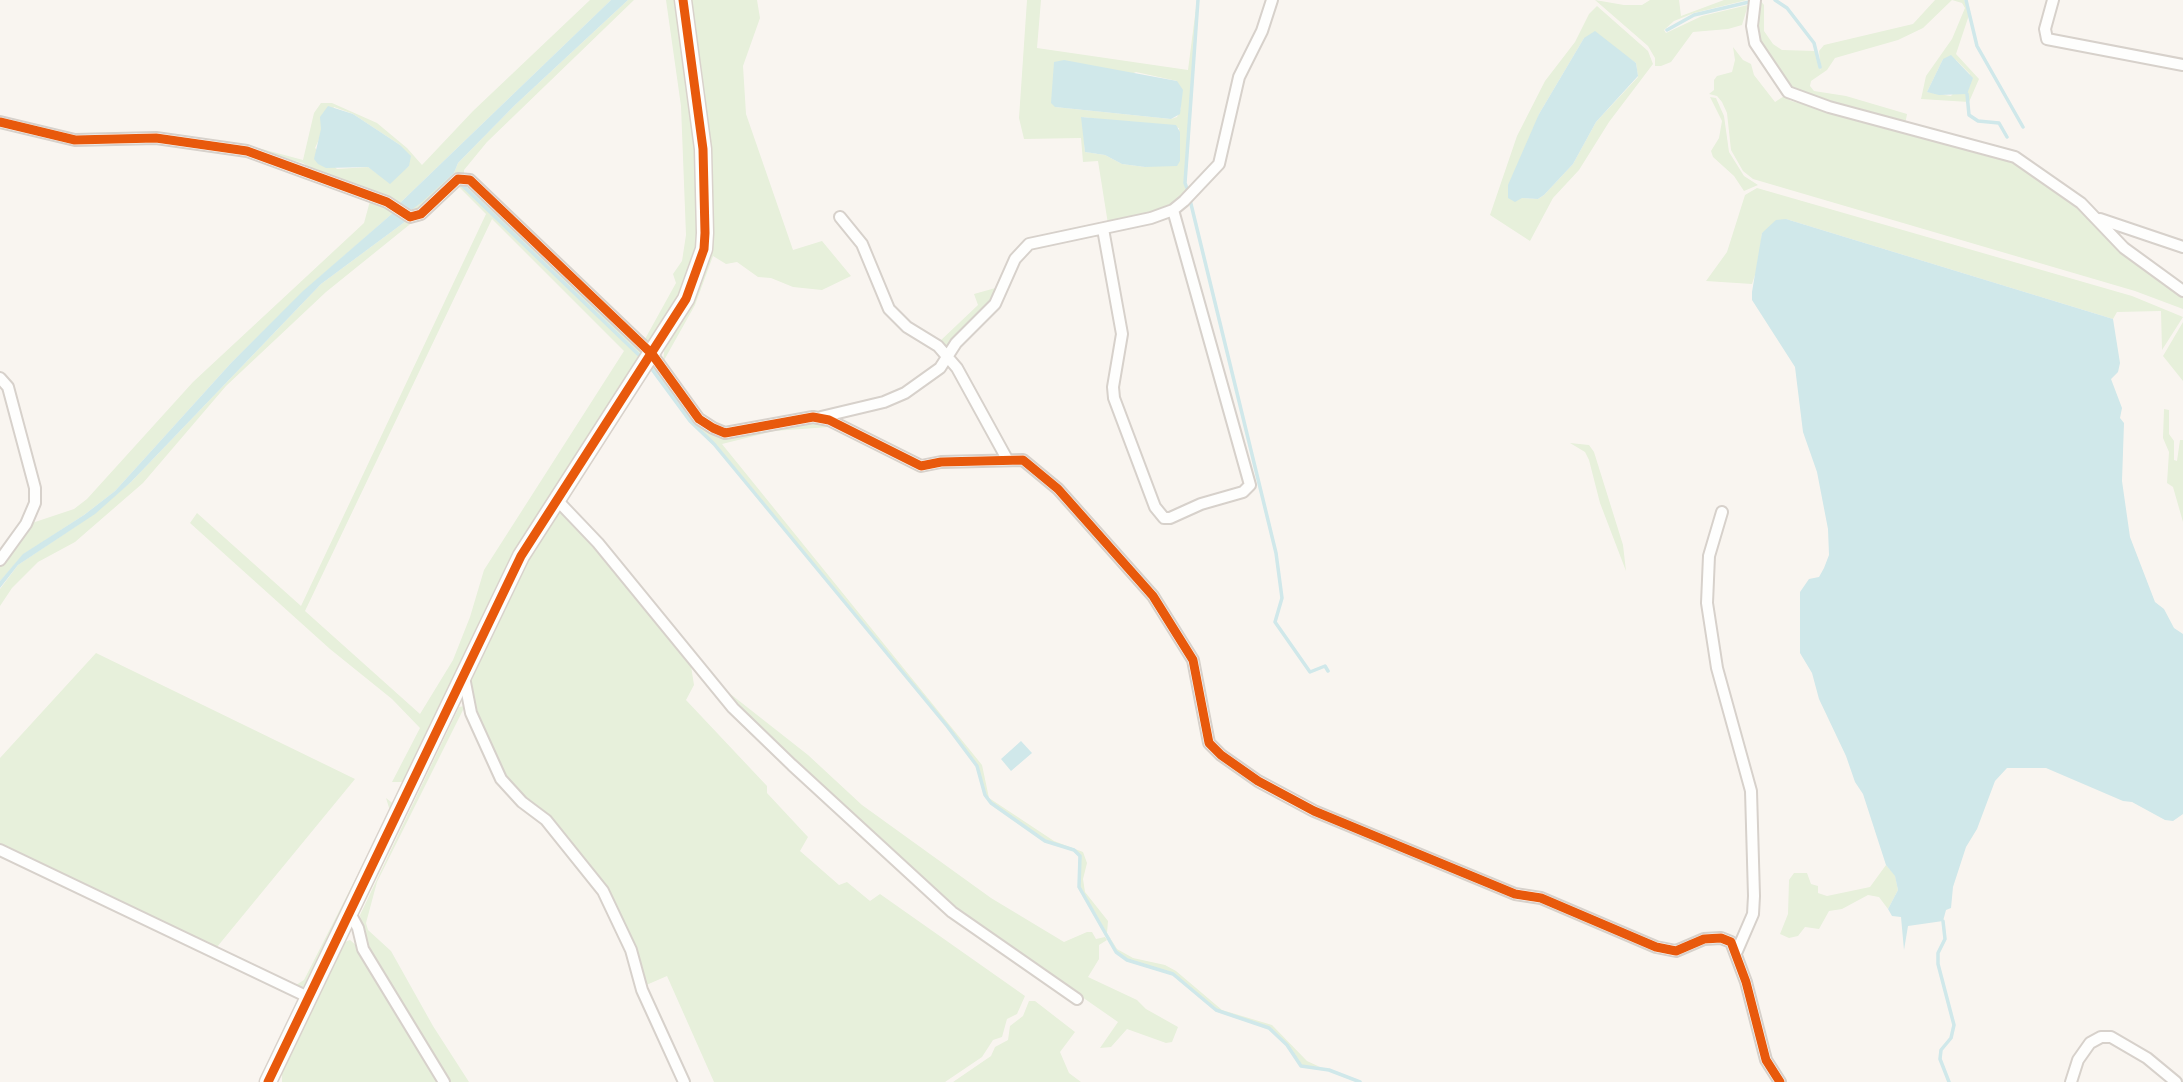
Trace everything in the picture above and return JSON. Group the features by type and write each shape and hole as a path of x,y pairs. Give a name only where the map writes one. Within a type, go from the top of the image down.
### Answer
{"street":[{"path":"268,1082 521,556 686,299 704,249 703,149 683,0"},
{"path":"0,122 75,140 156,138 247,151 396,208 410,217 421,214 458,179 470,180 652,354 699,419 725,433 819,418 884,402 905,393 940,368 956,343 995,303 1022,249 1029,244 1172,211 1219,164 1239,77 1262,31 1272,0"},
{"path":"1755,0 1752,26 1755,43 1780,85 1794,96 2003,151 2024,162 2105,222 2183,247"},
{"path":"2053,0 2045,29 2047,39 2183,65"},
{"path":"1103,229 1122,334 1113,387 1114,398 1155,508 1164,518 1170,518 1201,504 1243,492 1250,485 1172,211"},
{"path":"2094,215 2124,248 2183,291"},
{"path":"840,217 862,244 889,309 907,327 938,346 957,368 1007,459"},
{"path":"0,378 8,387 35,488 35,503 26,524 0,559"},
{"path":"819,418 829,420 921,466 941,462 1023,460 1058,489 1153,596 1193,660 1209,743 1238,768 1314,811 1516,894 1541,898 1656,947 1676,951 1704,939 1721,938 1731,942 1737,951 1766,1060 1780,1082"},
{"path":"557,500 598,543 733,708 792,765 952,912 1077,999"},
{"path":"1722,512 1709,556 1707,603 1717,668 1751,790 1754,914 1737,951"},
{"path":"464,673 471,713 501,779 546,820 603,891 631,950 642,990 684,1082"},
{"path":"0,850 308,998"},
{"path":"350,913 358,928 363,949 444,1082"},
{"path":"2071,1082 2078,1060 2090,1043 2101,1037 2111,1037 2147,1058 2176,1082"},
{"path":"277,1063 279,1082"}],"green space":[{"path":"590,0 611,0 400,203 315,172 303,163 248,148 247,145 303,160 314,113 321,103 332,103 377,123 407,148 422,165 473,111","holes":["334,107 353,114 400,145 409,166 401,172 378,174 368,167 337,169 315,148"]},
{"path":"628,0 634,0 487,142 464,170 464,175 417,212 410,211 454,173 458,163 515,105"},
{"path":"666,0 676,0 696,149 698,233 697,247 679,296 650,344 645,339 676,283 673,274 682,261 686,235 681,106"},
{"path":"689,0 757,0 760,18 743,66 746,114 793,250 822,241 851,276 822,290 793,287 771,278 758,277 737,262 726,264 713,256 695,305 663,362 665,343 712,223 702,71"},
{"path":"1027,0 1041,0 1037,48 1188,70 1197,0 1184,183 1187,192 1181,198 1159,210 1108,224 1098,161 1083,162 1081,138 1024,139 1019,118","holes":["1136,72 1177,81 1181,108 1177,117 1171,119 1055,107","1082,117 1179,128 1180,160 1145,167 1122,164 1105,155 1085,152"]},
{"path":"1595,0 1642,5 1650,0 1679,0 1681,16 1724,0 1747,0 1694,13 1674,21 1664,30 1666,33 1702,16 1748,5 1742,25 1693,32 1671,62 1655,66 1655,58 1648,46"},
{"path":"1756,0 1760,0 1764,5 1764,31 1773,44 1782,50 1815,51 1821,71 1819,51 1824,45 1913,24 1935,0 1952,0 1923,28 1898,40 1835,58 1827,70 1811,81 1810,86 1814,91 1846,96 1907,114 1905,125 1787,89 1758,42"},
{"path":"1952,0 1964,0 1970,12 1956,54 1979,79 1969,102 1921,99 1926,76 1952,39 1965,8 1962,3","holes":["1943,59 1956,60 1970,74 1951,96 1927,92"]},
{"path":"1597,6 1648,51 1653,64 1609,122 1579,170 1553,198 1530,241 1490,215 1517,136 1545,81 1575,42 1589,14","holes":["1584,38 1636,63 1638,77 1596,122 1573,164 1544,195 1538,199 1522,198 1539,114"]},
{"path":"1733,47 1743,60 1751,64 1754,75 1775,102 1784,96 1791,101 2009,159 2074,202 2183,294 2183,309 2135,291 1753,179 1743,171 1731,150 1727,113 1722,102 1717,96 1709,94 1714,90 1717,76 1732,72 1735,60"},
{"path":"1710,97 1716,98 1724,116 1729,152 1744,176 1758,185 1744,191 1734,176 1713,157 1711,151 1719,138 1722,121"},
{"path":"462,182 644,350 526,534 405,782 392,782 420,728 392,699 330,649 190,523 197,513 301,606 486,214 457,185","holes":["492,219 624,351 484,570 453,660 420,714 305,611"]},
{"path":"1757,188 2132,296 2183,317 2162,350 2161,311 2117,312 2113,319 1786,219 1762,233 1758,266 1752,284 1706,281 1727,252 1745,195"},
{"path":"370,201 394,212 303,292 231,363 115,491 24,554 0,581 0,563 23,539 32,523 74,509 87,499 193,382 364,223"},
{"path":"406,221 414,221 326,292 226,386 143,483 75,542 38,562 12,588 0,606 0,589 18,565 79,524 131,482 321,284"},
{"path":"999,287 990,302 947,350 939,342 978,305 974,294"},
{"path":"2183,322 2183,381 2163,356"},
{"path":"653,362 708,429 821,422 918,467 925,473 829,427 774,431 722,444 982,765 989,798 1054,841 1083,852 1087,863 1083,879 1085,892 1108,921 1107,933 1117,949 1133,958 1165,965 1176,971 1222,1010 1272,1025 1307,1061 1320,1067 1301,1065 1287,1044 1269,1027 1217,1010 1173,973 1127,959 1117,951 1080,887 1080,855 1074,849 1046,840 991,803 985,795 977,765 947,725 715,444 690,421 652,367 567,500 566,496"},
{"path":"2164,409 2169,410 2169,434 2174,441 2174,460 2177,461 2180,440 2183,440 2183,522 2173,487 2167,483 2169,452 2163,438"},
{"path":"1570,443 1589,445 1594,452 1623,545 1626,571 1600,503 1589,460 1585,452"},
{"path":"558,511 568,517 691,666 694,685 686,700 767,786 767,793 808,837 800,851 839,885 847,882 870,901 880,894 1025,996 1017,1014 1007,1019 1002,1037 993,1040 982,1057 945,1082 714,1082 667,976 644,986 614,908 507,781 473,707 467,677 509,589"},
{"path":"96,653 355,779 217,947 218,950 0,847 0,758"},
{"path":"719,685 808,755 862,805 991,898 1064,942 1087,932 1092,932 1096,939 1105,937 1107,940 1099,945 1099,959 1088,977 1137,1000 1146,1009 1178,1027 1172,1042 1166,1043 1127,1029 1111,1047 1100,1048 1118,1022 950,905 735,704"},
{"path":"465,706 377,882 366,923 368,930 391,951 433,1026 469,1082 447,1082 365,946 360,915 459,707"},
{"path":"386,798 395,805 307,987 293,987 304,980 390,811"},
{"path":"1886,865 1895,875 1898,890 1888,909 1879,897 1868,895 1842,909 1829,911 1819,929 1805,927 1798,936 1789,938 1780,934 1788,914 1789,880 1794,873 1807,873 1811,884 1818,886 1818,893 1827,896 1870,887"},
{"path":"350,940 358,947 437,1082 282,1082 282,1070 314,1001 345,942"},
{"path":"1029,1001 1035,1001 1075,1032 1060,1052 1069,1073 1081,1082 953,1082 991,1056 995,1047 1008,1040 1010,1026 1023,1016"}],"water":[{"path":"611,0 628,0 515,105 458,163 454,173 422,202 410,211 400,203"},
{"path":"1595,31 1636,63 1638,76 1596,122 1573,164 1544,195 1538,199 1522,198 1515,202 1508,198 1508,185 1539,114 1584,38"},
{"path":"1951,55 1973,78 1967,94 1939,95 1927,92 1943,59"},
{"path":"1064,60 1177,81 1183,90 1180,114 1171,119 1055,107 1051,103 1054,62"},
{"path":"328,106 353,114 400,145 411,156 409,166 390,184 368,167 326,168 318,164 314,159 321,129 320,117"},
{"path":"1081,117 1176,125 1180,132 1180,161 1177,166 1145,167 1122,164 1105,155 1085,152"},
{"path":"394,212 406,221 321,284 131,482 95,514 18,565 0,588 0,581 23,554 84,515 115,491 231,363 303,291"},
{"path":"1786,219 2113,319 2120,363 2118,372 2111,379 2122,408 2120,418 2124,423 2122,481 2130,537 2155,602 2164,609 2174,628 2183,634 2183,814 2173,821 2165,820 2132,802 2123,801 2046,768 2007,768 1995,781 1977,829 1966,847 1953,887 1951,908 1946,910 1943,921 1908,926 1904,950 1901,917 1892,916 1888,909 1898,890 1895,876 1886,865 1863,794 1855,782 1819,699 1812,673 1800,653 1800,592 1809,579 1819,577 1824,568 1829,555 1828,529 1817,472 1803,432 1795,367 1752,300 1762,233 1776,220"},
{"path":"1021,741 1032,753 1011,771 1001,759"}],"waterway":[{"path":"1188,191 1185,183 1198,0"},
{"path":"1775,0 1787,8 1814,43 1820,67"},
{"path":"1966,0 1977,46 2023,127"},
{"path":"1667,30 1694,15 1749,2"},
{"path":"1967,94 1969,115 1978,121 1999,123 2007,137"},
{"path":"459,182 641,357"},
{"path":"1190,200 1276,553 1282,598 1275,622 1310,672 1325,666 1328,671"},
{"path":"651,368 690,421 714,444 947,726 977,766 985,795 991,803 1045,841 1074,850 1080,856 1079,887 1116,952 1127,960 1173,974 1216,1010 1269,1028 1287,1045 1301,1066 1329,1070 1360,1082"},
{"path":"1943,921 1945,939 1938,953 1938,964 1954,1025 1951,1038 1941,1050 1940,1059 1949,1082"}],"cycle path":[{"path":"268,1082 521,556 686,299 704,249 705,233 703,149 683,0"},
{"path":"0,122 75,140 156,138 247,151 387,202 410,217 421,214 458,179 470,180 652,354 699,419 713,428 725,433 813,417 829,420 921,466 941,462 1023,460 1058,489 1153,596 1193,660 1209,743 1221,755 1258,781 1314,811 1515,894 1541,898 1656,947 1676,951 1704,939 1721,938 1731,942 1746,982 1766,1060 1780,1082"}]}
